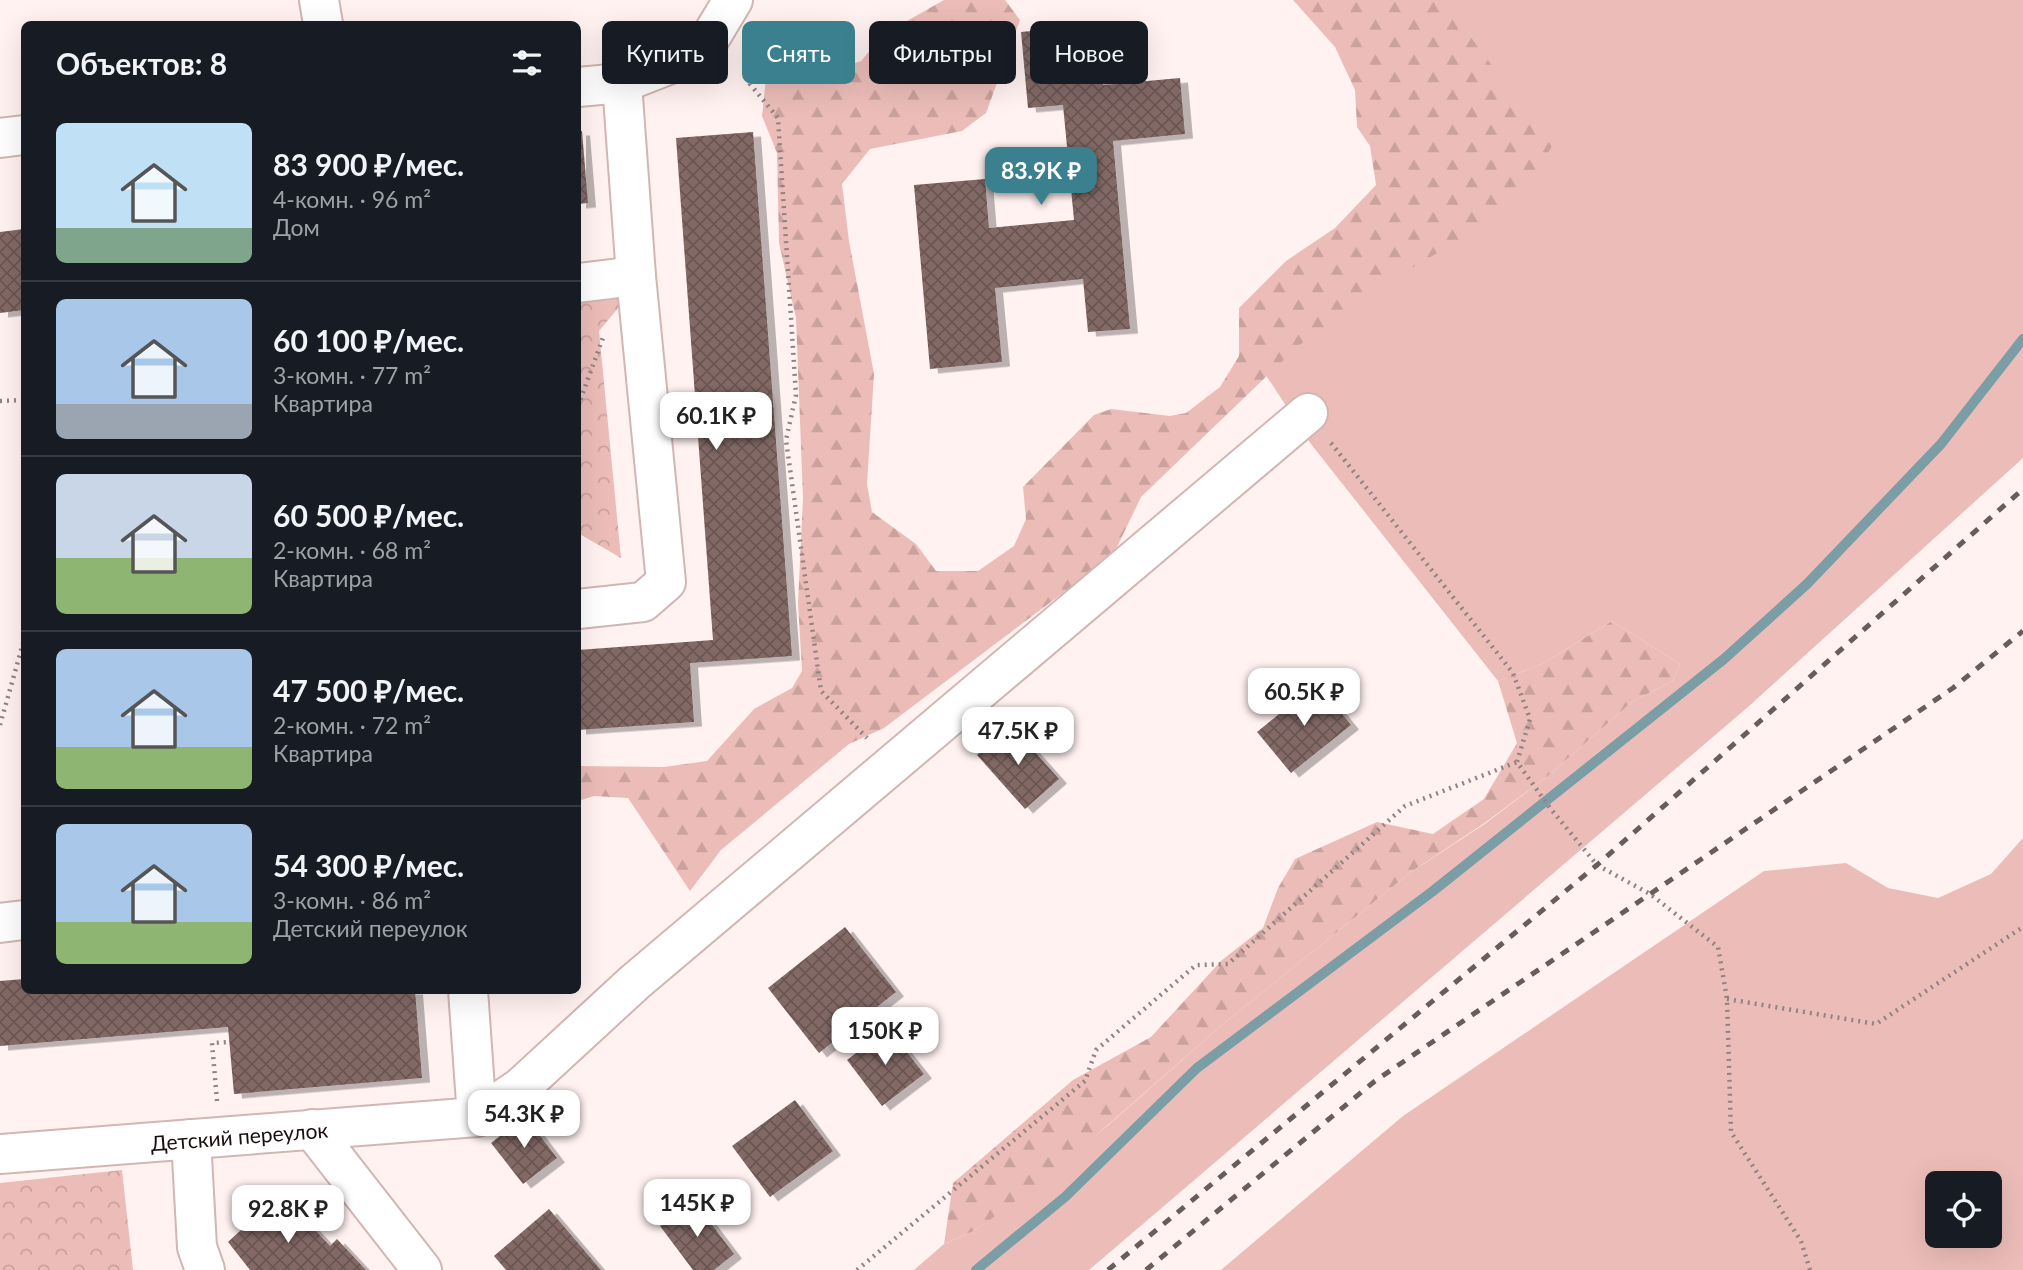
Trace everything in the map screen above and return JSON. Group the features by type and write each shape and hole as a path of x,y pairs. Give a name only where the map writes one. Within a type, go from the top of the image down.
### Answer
{"street":[{"path":"319,0 322,21"},
{"path":"720,21 733,0"},
{"path":"581,87 611,84"},
{"path":"581,609 643,602 666,582 637,290 622,84"},
{"path":"0,138 21,135"},
{"path":"581,283 637,290"},
{"path":"477,1117 520,1087 635,982 1308,413"},
{"path":"0,923 21,920"},
{"path":"468,994 477,1117"},
{"name":"Детский переулок","path":"0,1154 477,1117"},
{"path":"312,1129 422,1270"},
{"path":"205,1270 197,1247 206,1138"}],"path":[{"path":"750,84 778,118 796,395 786,440 821,691 892,764"},
{"path":"581,397 602,337 637,290"},
{"path":"0,401 21,400"},
{"path":"1308,413 1513,673 1530,719 1517,762"},
{"path":"0,725 21,651"},
{"path":"1517,762 1540,796 1597,865 1650,894 1718,947 1727,999 1731,1132 1801,1241 1810,1270"},
{"path":"857,1270 1085,1081 1096,1050 1196,965 1228,964 1405,806 1517,762"},
{"path":"1727,999 1876,1024 2023,927"},
{"path":"206,1138 212,1043 230,1042"}],"green space":[{"path":"944,0 1005,0 1020,20 1016,31 1016,21 907,21"},
{"path":"1293,0 1440,0 1455,16 1552,146 1530,184 1470,234 1396,277 1298,346 1141,497 1117,547 1092,571 884,728 849,744 721,850 690,891 628,798 594,796 581,800 581,766 664,767 707,761 754,709 792,688 802,671 798,603 803,498 796,318 779,243 777,153 762,116 765,84 855,84 855,63 861,61 869,52 869,84 997,84 986,113 962,131 870,149 842,184 849,241 874,374 867,484 872,512 916,544 936,571 978,571 1014,546 1026,519 1023,487 1094,415 1111,409 1170,416 1186,413 1220,387 1239,356 1239,308 1286,261 1335,228 1376,185 1370,146 1357,127 1355,90 1335,47"},
{"path":"1339,0 2023,0 2023,458 1748,707 1089,1270 914,1270 944,1244 976,1230 1106,1127 1222,1025 1411,872 1486,823 1549,775 1633,701 1673,681 1680,664 1612,621 1542,664 1498,681 1311,444 1239,334 1480,146"},
{"path":"623,292 624,301 599,331 621,558 581,535 581,298"},
{"path":"1612,621 1680,664 1673,681 1633,701 1549,775 1486,822 1411,872 1222,1025 1053,1173 976,1230 944,1244 953,1183 1073,1080 1151,1037 1222,960 1263,928 1278,888 1295,859 1377,822 1433,834 1484,799 1517,743 1498,681 1542,664"},
{"path":"2023,838 2023,1270 1221,1270 1403,1116 1764,871 1846,863 1888,888 1938,898 1991,874"},
{"path":"122,1170 133,1270 0,1270 0,1183"}],"building":[{"path":"1030,31 1030,84 1148,84 1148,81 1180,78 1185,134 1113,141 1130,329 1088,332 1083,279 995,288 1002,362 930,369 914,185 985,179 989,228 1074,220 1063,105 1028,108 1021,32"},
{"path":"581,131 582,131 588,203 581,204"},
{"path":"753,132 792,656 690,663 694,722 581,730 581,650 713,640 676,138"},
{"path":"21,229 21,310 0,313 0,232"},
{"path":"1317,683 1351,725 1291,773 1257,732"},
{"path":"1011,725 1059,779 1025,809 977,755"},
{"path":"845,927 896,992 819,1053 768,988"},
{"path":"21,979 21,994 415,994 422,1078 234,1094 228,1027 0,1046 0,981"},
{"path":"888,1028 924,1074 882,1106 847,1060"},
{"path":"795,1100 833,1151 770,1197 732,1146"},
{"path":"525,1116 557,1158 523,1184 491,1143"},
{"path":"276,1198 300,1224 305,1219 330,1246 337,1239 366,1270 250,1270 228,1242"},
{"path":"694,1201 734,1254 714,1270 693,1270 660,1226"},
{"path":"549,1209 601,1270 506,1270 494,1256"}],"waterway":[{"path":"976,1270 1065,1197 1197,1068 1433,891 1724,659 1807,584 1941,444 2023,339"}],"railway":[{"path":"1108,1270 1597,865 2023,489"},
{"path":"1146,1270 1375,1081 1953,688 2023,631"}]}
